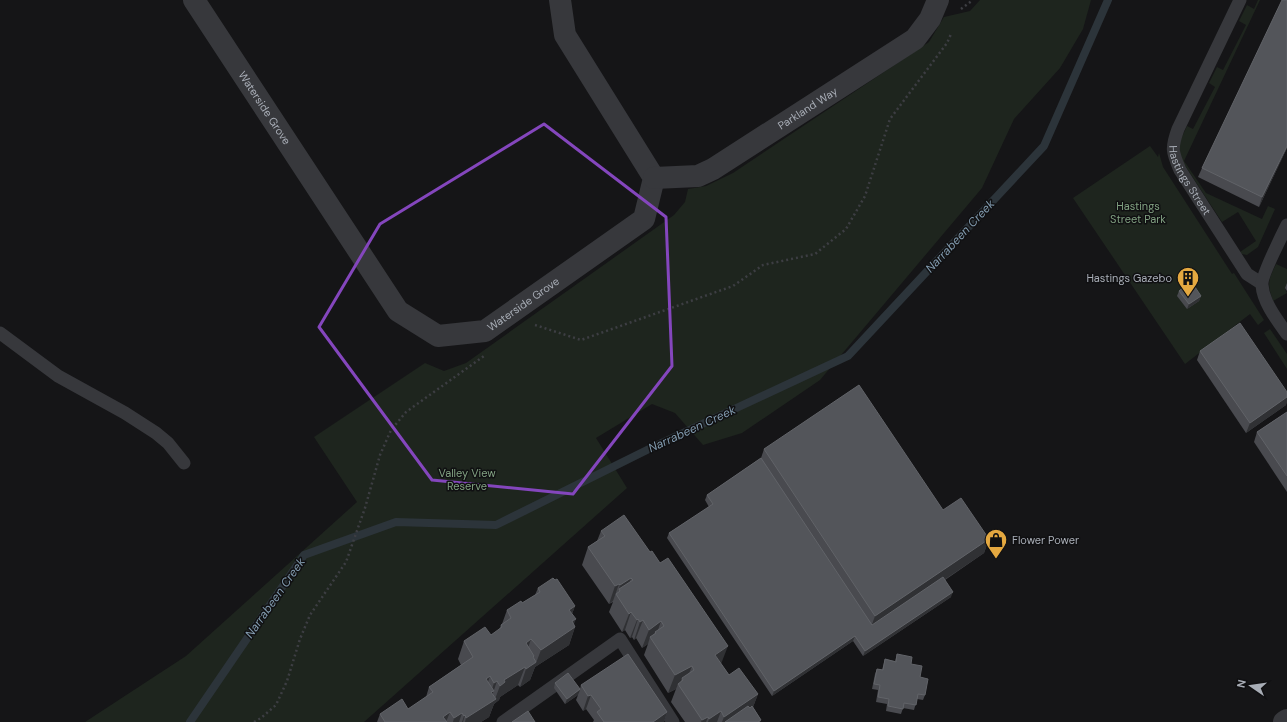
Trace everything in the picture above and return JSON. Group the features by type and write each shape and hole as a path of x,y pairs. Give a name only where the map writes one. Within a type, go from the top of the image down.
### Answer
{"street":[{"name":"Waterside Grove","path":"194,0 398,311 438,336 485,331 644,219 654,178"},
{"path":"560,0 565,35 654,178"},
{"name":"Parkland Way","path":"654,178 698,176 714,169 915,39 930,19 938,0"}],"lane":[{"name":"Hastings Street","path":"1240,0 1178,129 1173,142 1173,154 1180,170 1247,274 1261,283"},
{"path":"1287,225 1261,283 1263,294 1277,320 1287,334"},
{"path":"0,333 58,376 125,413 156,433 168,442 184,463"},
{"path":"503,722 620,639 673,722"}],"path":[{"path":"960,10 973,0"},
{"path":"530,324 581,340 733,286 763,265 815,254 846,229 865,196 890,119 947,43 952,30"},
{"path":"254,722 276,705 287,681 300,639 310,615 346,562 365,508 380,454 391,430 406,412 486,355"}],"highlighted area":[{"path":"544,124 666,217 672,366 573,494 432,480 319,327 380,224"}],"green space":[{"name":"Valley View Reserve","path":"980,0 1091,0 1083,29 1060,68 1014,119 982,188 820,380 742,433 703,445 675,413 652,404 596,438 627,488 364,722 85,722 186,656 357,502 314,437 425,363 444,371 466,363 674,215 685,202 688,189 706,186 733,173 929,42 944,17 970,11"},
{"path":"1258,0 1260,0 1184,161 1206,193 1262,219 1268,206 1275,209 1258,247 1247,255 1240,252 1256,241 1238,212 1222,222 1178,155 1178,145 1187,126 1193,129 1215,87 1209,83 1217,67 1223,70 1246,25 1239,21 1247,5 1254,9"},
{"name":"Hastings Street Park","path":"1150,146 1158,157 1159,153 1163,167 1232,274 1234,273 1264,320 1258,325 1250,314 1185,364 1073,198"},
{"path":"1276,264 1287,269 1287,286 1285,288 1287,293 1273,301 1269,282"},
{"path":"1270,329 1287,354 1287,369 1264,333"}],"building":[{"path":"1282,0 1287,0 1287,146 1262,197 1202,168"},
{"path":"1191,281 1201,296 1189,304 1179,291"},
{"path":"1240,323 1287,392 1287,397 1250,423 1200,351"},
{"path":"859,385 943,510 961,498 989,539 875,616 764,449"},
{"path":"1287,412 1287,476 1257,432"},
{"path":"761,458 872,625 943,577 953,592 865,651 855,636 774,691 669,533 713,504 707,495"},
{"path":"624,515 650,552 652,551 660,563 668,558 728,646 715,655 729,675 739,668 758,694 724,717 721,711 709,719 708,717 702,720 678,684 683,680 682,678 694,670 692,666 675,675 650,637 664,626 661,621 649,630 643,620 640,622 631,612 629,614 616,594 620,591 619,589 633,580 631,578 620,585 615,586 588,547 605,536 601,531"},
{"path":"553,578 555,580 557,579 575,606 569,610 576,619 572,621 575,627 541,650 531,639 526,643 536,662 504,680 505,682 500,686 497,681 494,683 490,676 486,679 494,691 491,692 496,699 466,718 462,713 454,718 450,712 443,717 447,722 385,722 380,714 402,699 408,709 433,692 429,687 473,657 464,641 485,627 491,635 511,618 507,610 540,592 538,588"},
{"path":"628,654 667,712 653,722 604,722 597,712 601,709 591,695 588,696 581,685"},
{"path":"897,654 912,657 911,664 922,666 920,677 928,679 925,695 918,694 916,705 904,703 903,709 888,706 889,699 878,697 880,685 874,684 877,669 883,670 885,659 896,662"},
{"path":"568,673 580,689 567,699 555,683"},
{"path":"748,706 750,708 752,706 761,720 758,722 725,722"},
{"path":"528,711 535,722 512,722"}],"waterway":[{"name":"Narrabeen Creek","path":"190,722 304,555 396,522 496,525 653,447 848,356 1044,146 1108,0"}],"place":[{"name":"Hastings Gazebo","path":"1188,298"},
{"name":"Flower Power","path":"996,560"}]}
